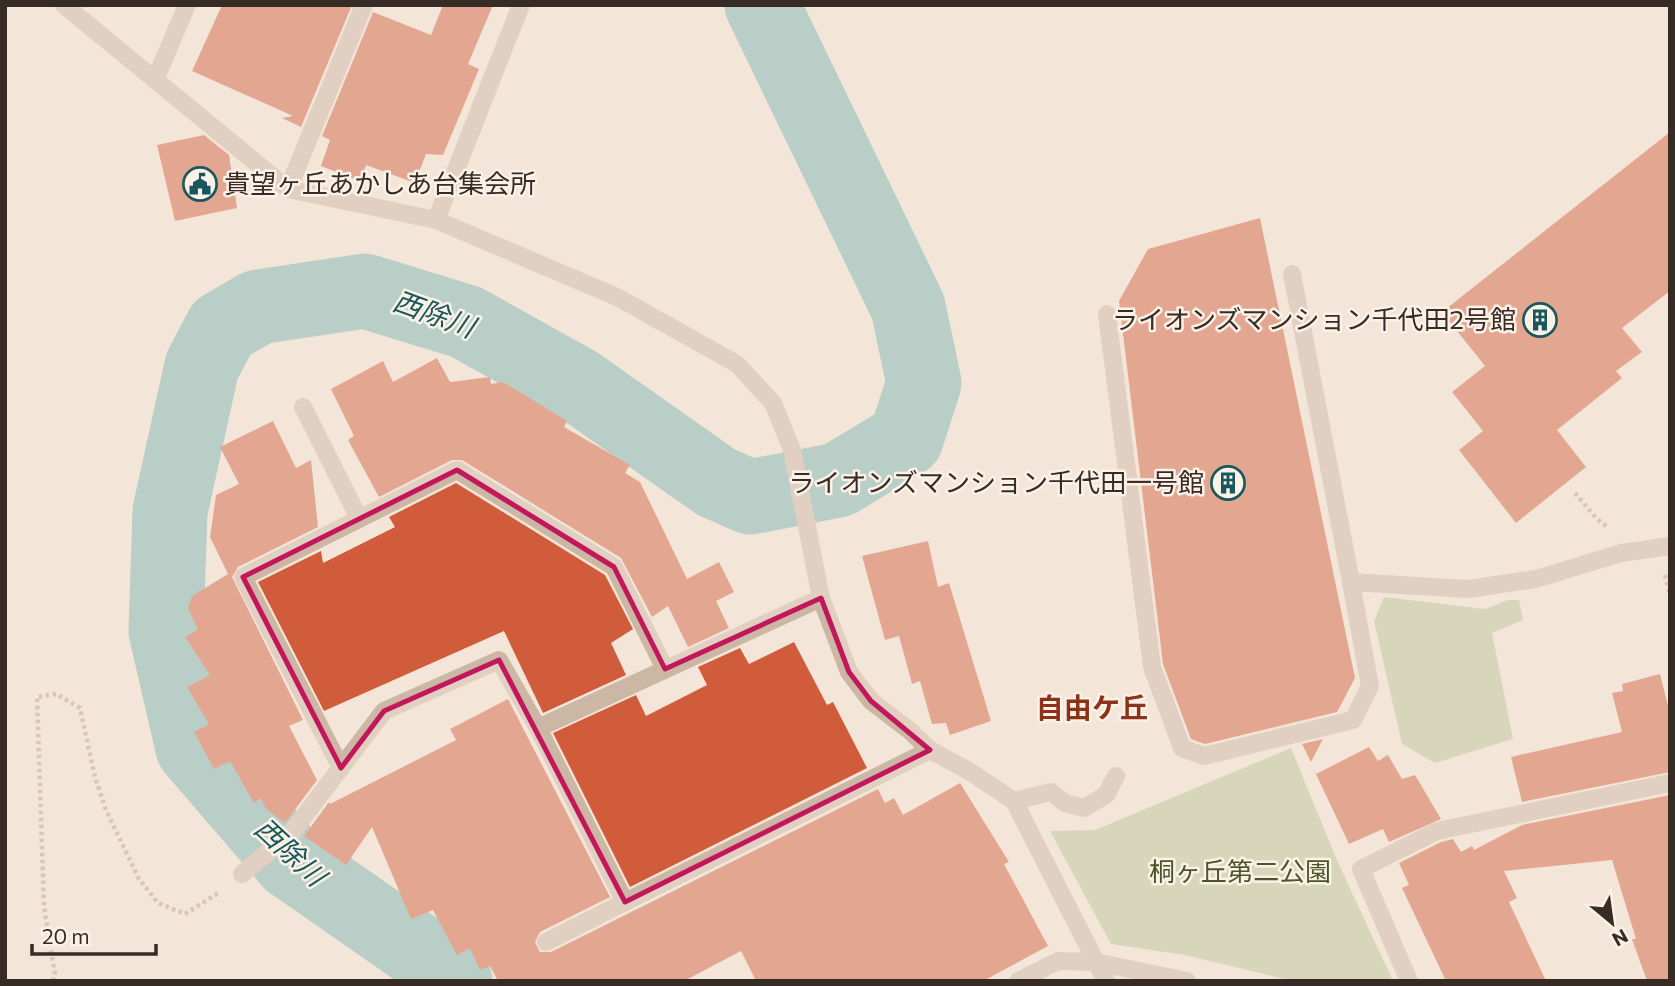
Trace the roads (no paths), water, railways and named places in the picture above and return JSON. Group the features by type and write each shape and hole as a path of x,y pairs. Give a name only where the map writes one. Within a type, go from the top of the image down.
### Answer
{"street":[{"path":"64,5 288,189 436,220 617,297 737,363 773,403 792,450 821,598 849,672 871,701 930,750 1014,800 1105,981"},
{"path":"155,80 187,5"},
{"path":"288,189 364,5"},
{"path":"436,220 521,5"},
{"path":"1107,314 1152,667 1182,748 1205,756 1353,720 1370,686 1292,274"},
{"path":"303,407 359,518"},
{"path":"341,768 243,577 457,470 614,567 666,669"},
{"path":"1352,582 1468,589 1538,587 1620,553 1670,546"},
{"path":"538,728 821,598"},
{"path":"242,874 292,832 384,711 499,660 538,728 625,902"},
{"path":"546,942 930,750"},
{"path":"1014,800 1051,792 1065,803 1084,808 1106,795 1116,776"},
{"path":"1409,981 1362,869 1437,831 1670,783"},
{"path":"1018,981 1058,961 1096,962 1187,981"}],"waterway":[{"name":"西除川","path":"455,981 416,949 291,862 193,748 166,631 170,511 202,366 222,328 258,307 365,291 466,322 577,384 716,482 750,497 838,480 906,439 924,383 908,307 762,5"}],"place":[{"name":"貴望ヶ丘あかしあ台集会所","path":"200,184"},
{"name":"ライオンズマンション千代田2号館","path":"1540,320"},
{"name":"ライオンズマンション千代田一号館","path":"1228,483"}],"district":[{"name":"自由ケ丘","path":"1092,708"}],"park label":[{"name":"桐ヶ丘第二公園","path":"1240,872"}]}
